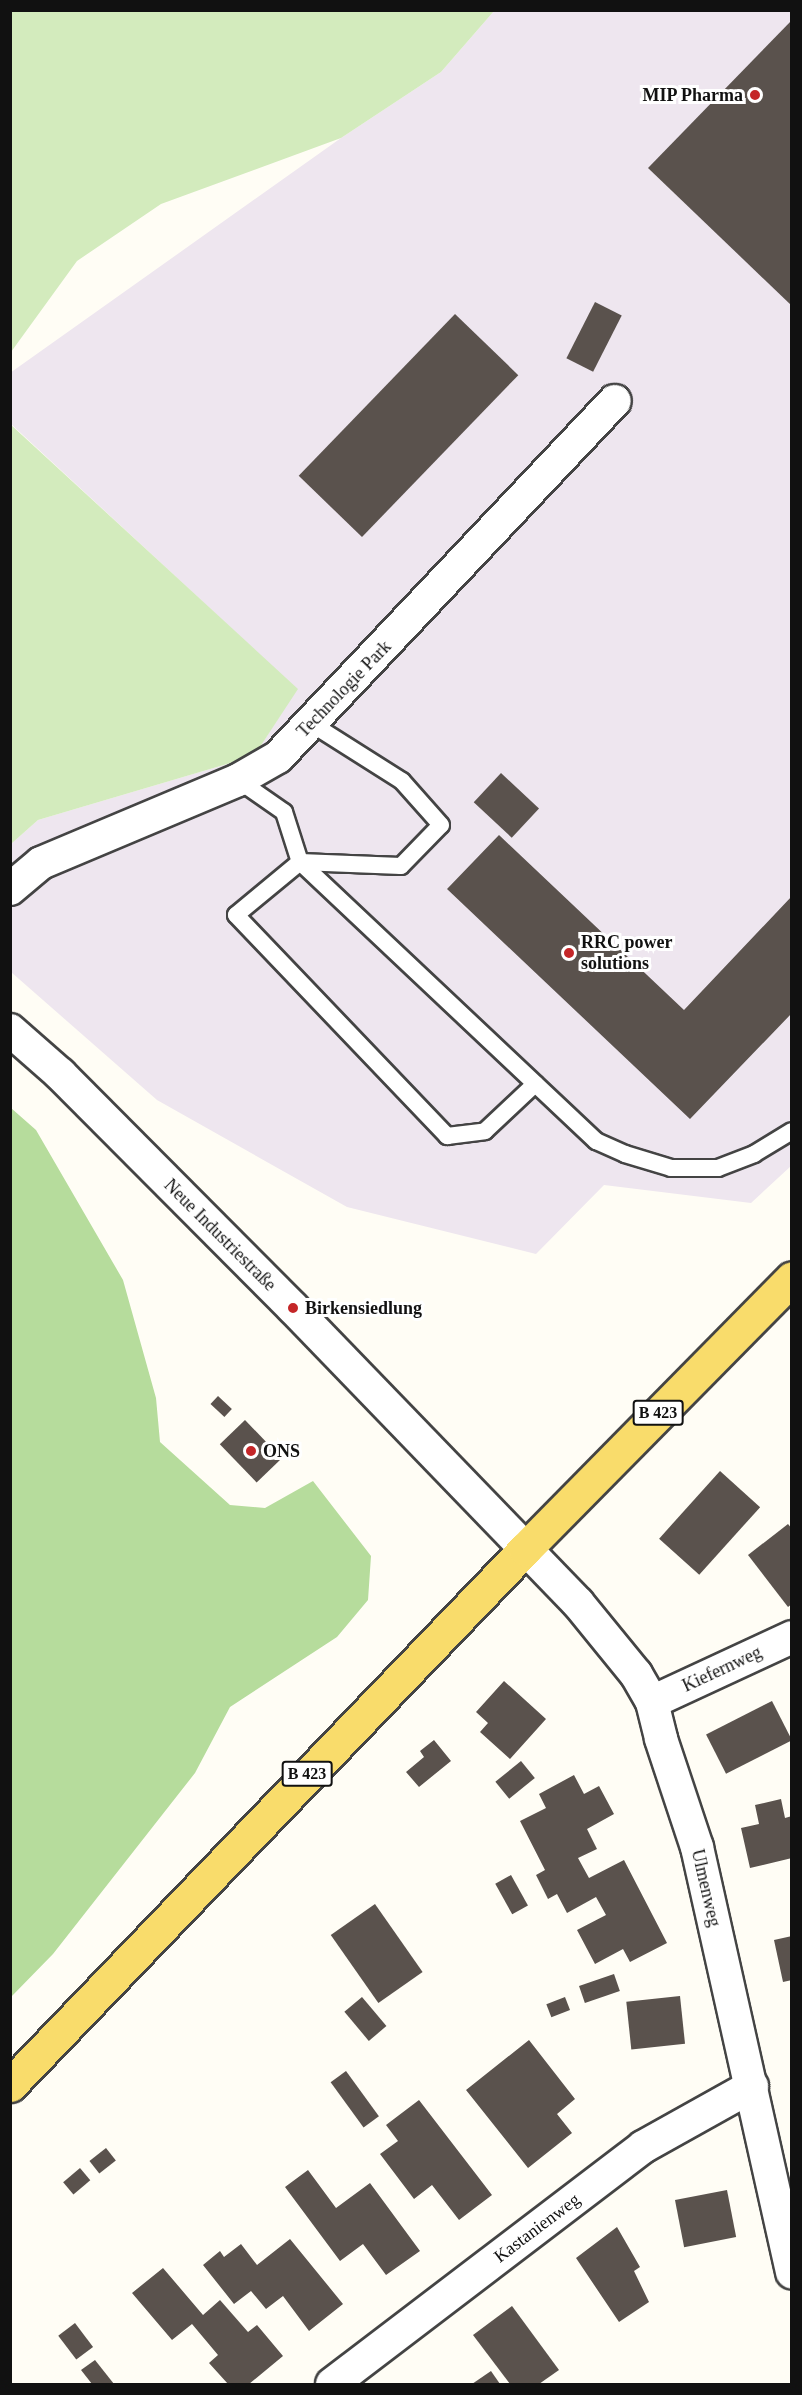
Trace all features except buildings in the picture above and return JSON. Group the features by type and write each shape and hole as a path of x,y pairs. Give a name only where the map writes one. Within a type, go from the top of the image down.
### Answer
{"main road":[{"name":"B 423","path":"10,2085 525,1549 792,1278"}],"street":[{"name":"Technologie Park","path":"10,889 41,862 238,780 278,758 615,401"},
{"name":"Neue Industriestraße","path":"10,1030 60,1074 110,1124 525,1549"},
{"name":"Ulmenweg","path":"525,1549 612,1643 636,1674 652,1702 661,1739 697,1847 792,2273"},
{"name":"Kiefernweg","path":"652,1702 792,1637"},
{"name":"Kastanienweg","path":"332,2385 643,2147 752,2086"}],"lane":[{"path":"312,724 402,781 441,825 401,866 300,862 236,915 447,1136 484,1131 535,1084"},
{"path":"238,780 284,812 300,862 596,1141 626,1154 671,1168 718,1168 754,1154 792,1131"}],"shaded area":[{"path":"494,11 791,11 791,1166 751,1203 604,1185 536,1254 347,1207 157,1100 11,972 11,844 38,820 254,756 297,689 11,424 10,373 341,138 441,72"}],"green space":[{"path":"11,10 494,11 441,72 341,138 161,204 77,261 11,352"},
{"path":"10,424 298,689 254,756 38,820 11,844"},
{"path":"11,1108 36,1130 123,1280 156,1398 160,1442 230,1505 265,1508 313,1481 371,1556 368,1600 337,1637 230,1707 195,1773 53,1954 11,1997"}],"place":[{"name":"MIP Pharma","path":"755,95"},
{"name":"RRC power solutions","path":"569,953"},
{"name":"Birkensiedlung","path":"293,1308"},
{"name":"ONS","path":"251,1451"}]}
